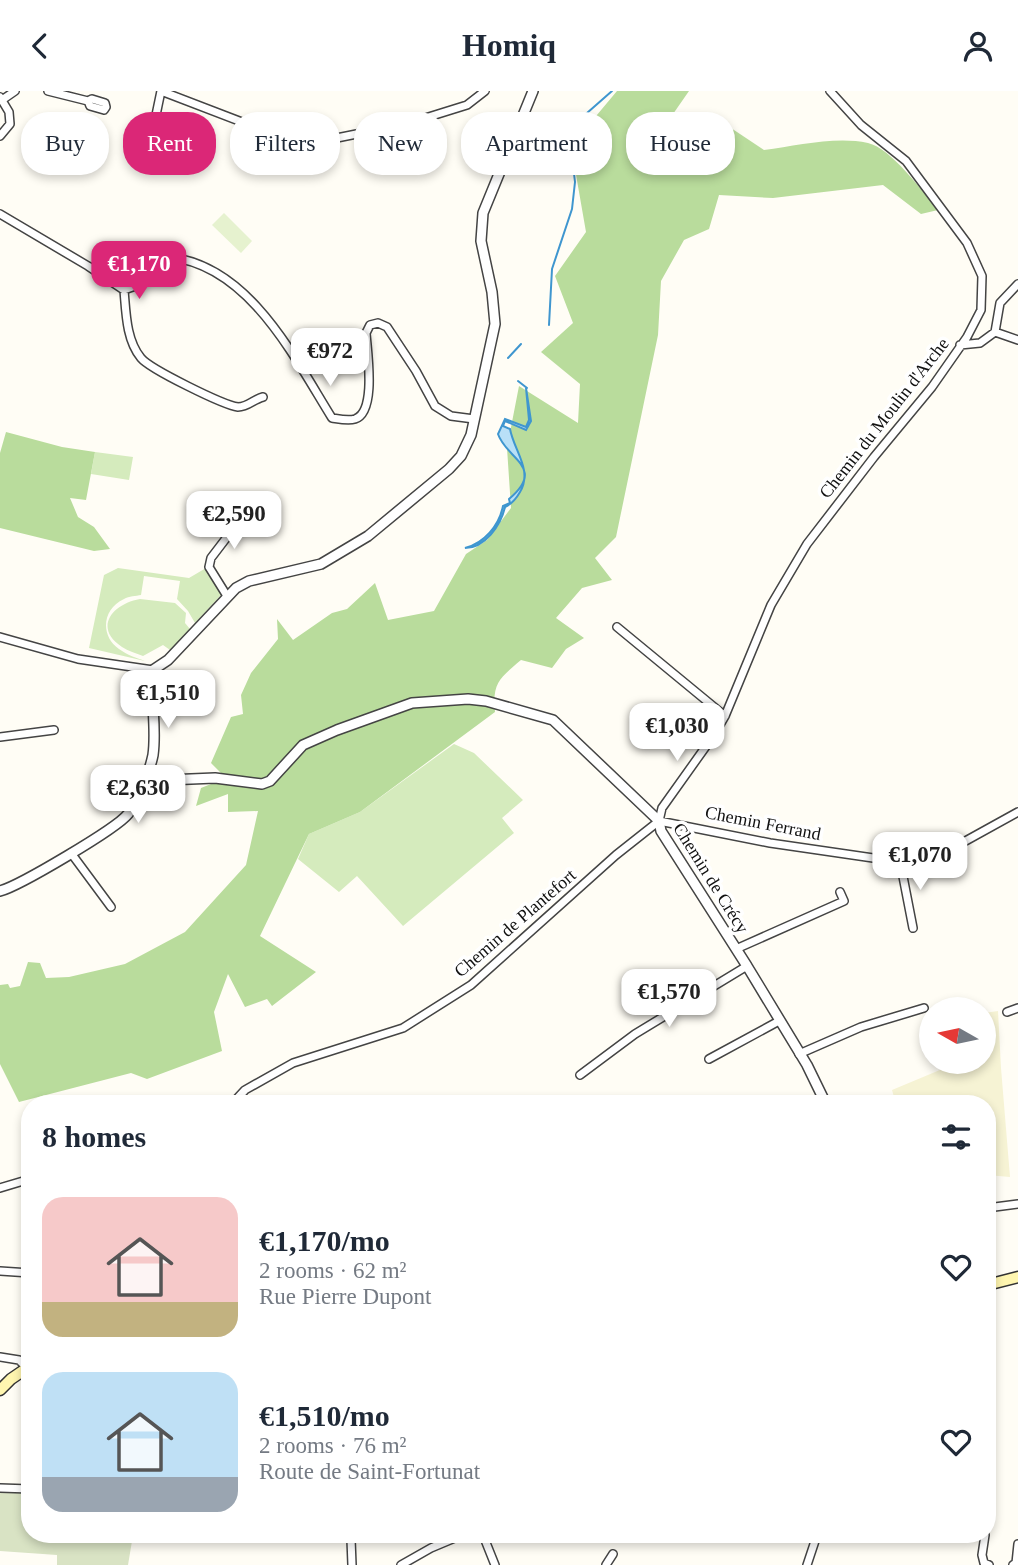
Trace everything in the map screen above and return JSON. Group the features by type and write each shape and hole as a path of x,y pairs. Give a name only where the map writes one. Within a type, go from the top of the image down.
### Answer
{"main road":[{"path":"996,1283 1018,1277"},
{"path":"0,1390 21,1372"}],"street":[{"path":"0,136 10,124 9,112 1,98 15,91"},
{"path":"48,91 88,101"},
{"path":"157,112 161,91 294,142 312,143 406,124 467,105 485,91"},
{"path":"0,637 78,659 153,670 168,660 236,588 249,581 321,564 368,536 449,469 467,446 495,324 492,292 481,241 483,213 533,91"},
{"name":"Chemin du Moulin d'Arche","path":"659,821 662,808 714,736 725,716 771,605 807,544 922,400 981,310 982,276 967,243 906,161 861,125 830,91"},
{"path":"0,214 124,290 129,335 142,359 196,390 238,407 249,405 263,397"},
{"path":"124,290 144,283 169,257 185,258 213,271 255,302 288,346 332,418 356,419 365,411 369,393 366,333 370,325 378,323 387,327 435,406 451,416 474,419"},
{"path":"960,345 981,343 995,332 1000,303 1018,284"},
{"path":"995,332 1018,341"},
{"path":"227,596 209,567 211,558 250,507"},
{"path":"618,627 725,716"},
{"path":"0,891 71,853 126,816 144,782 153,754 153,670"},
{"name":"Chemin de Crécy","path":"144,782 215,778 262,784 270,781 303,745 412,703 468,699 544,716 562,726 659,821 661,831 747,966 820,1095"},
{"path":"0,737 54,730"},
{"name":"Chemin Ferrand","path":"659,821 770,843 900,861 921,860 942,854 1018,812"},
{"name":"Chemin de Plantefort","path":"240,1095 293,1063 403,1028 471,985 615,855 659,821"},
{"path":"71,853 107,902"},
{"path":"900,861 913,928"},
{"path":"736,949 844,901 840,892"},
{"path":"580,1075 635,1034 747,966"},
{"path":"1007,1012 1018,1008"},
{"path":"799,1055 861,1027 919,1009"},
{"path":"709,1059 779,1021"},
{"path":"0,1188 21,1182"},
{"path":"996,1207 1018,1204"},
{"path":"0,1271 21,1272"},
{"path":"0,1357 21,1362"},
{"path":"0,1488 21,1489"},
{"path":"351,1543 352,1565"},
{"path":"401,1565 443,1543"},
{"path":"486,1543 495,1565"},
{"path":"807,1565 814,1543"},
{"path":"984,1543 982,1555 984,1563 989,1565"},
{"path":"1013,1565 1016,1563 1018,1544"},
{"path":"607,1565 613,1554"}],"shaded area":[{"path":"998,1011 1010,1177 996,1176 996,1095 893,1095 892,1090 928,1075 996,1075"}],"green space":[{"path":"617,91 689,91 674,112 626,112 626,175 735,175 735,131 764,150 829,141 855,141 868,143 887,153 938,210 921,214 883,185 773,198 719,195 709,229 684,240 661,281 658,335 616,537 595,558 612,580 582,588 556,618 584,638 566,649 552,668 521,660 496,687 495,712 360,812 309,834 260,936 316,972 272,1006 267,999 245,1007 228,974 214,1012 222,1051 147,1079 131,1073 46,1095 21,1095 19,1102 0,1064 0,985 8,984 10,988 20,986 28,962 40,963 46,978 69,977 125,964 185,932 246,865 258,811 228,812 228,794 196,806 201,788 226,778 211,763 231,717 243,714 241,695 251,673 278,639 277,619 293,640 332,613 347,609 375,583 388,620 434,611 466,554 487,540 511,508 507,448 519,386 578,423 580,384 541,352 573,323 555,276 586,232 576,175 612,175 612,112 599,112"},
{"path":"224,213 252,241 241,253 212,225"},
{"path":"6,432 62,447 95,452 86,500 70,498 78,517 94,527 110,549 94,551 0,528 0,453"},
{"path":"95,452 133,457 129,480 91,474"},
{"path":"118,568 189,578 206,568 222,594 195,623 177,599 180,581 144,576 141,595 128,597 111,609 106,630 113,644 119,649 145,661 89,648 104,575"},
{"path":"140,599 175,603 186,613 185,623 190,629 170,650 163,645 143,656 129,651 113,640 108,625 114,611"},
{"path":"454,744 474,753 523,800 502,818 514,833 403,926 357,876 339,892 298,859 309,834 360,812"},
{"path":"0,1491 21,1492 21,1543 132,1543 128,1565 57,1565 57,1555 0,1551"}],"water":[{"path":"526,388 531,421 526,430 505,421 503,426 510,429 524,470 498,434 505,419 526,427 529,420"},
{"path":"524,480 518,495 512,503 505,507 491,534 479,544 465,548 490,533 503,506 510,503 509,499"}],"waterway":[{"path":"549,325 552,269 572,209 575,182 572,157 560,139 569,124 587,113 612,91"},
{"path":"508,358 521,344"},
{"path":"518,381 527,388"}]}
